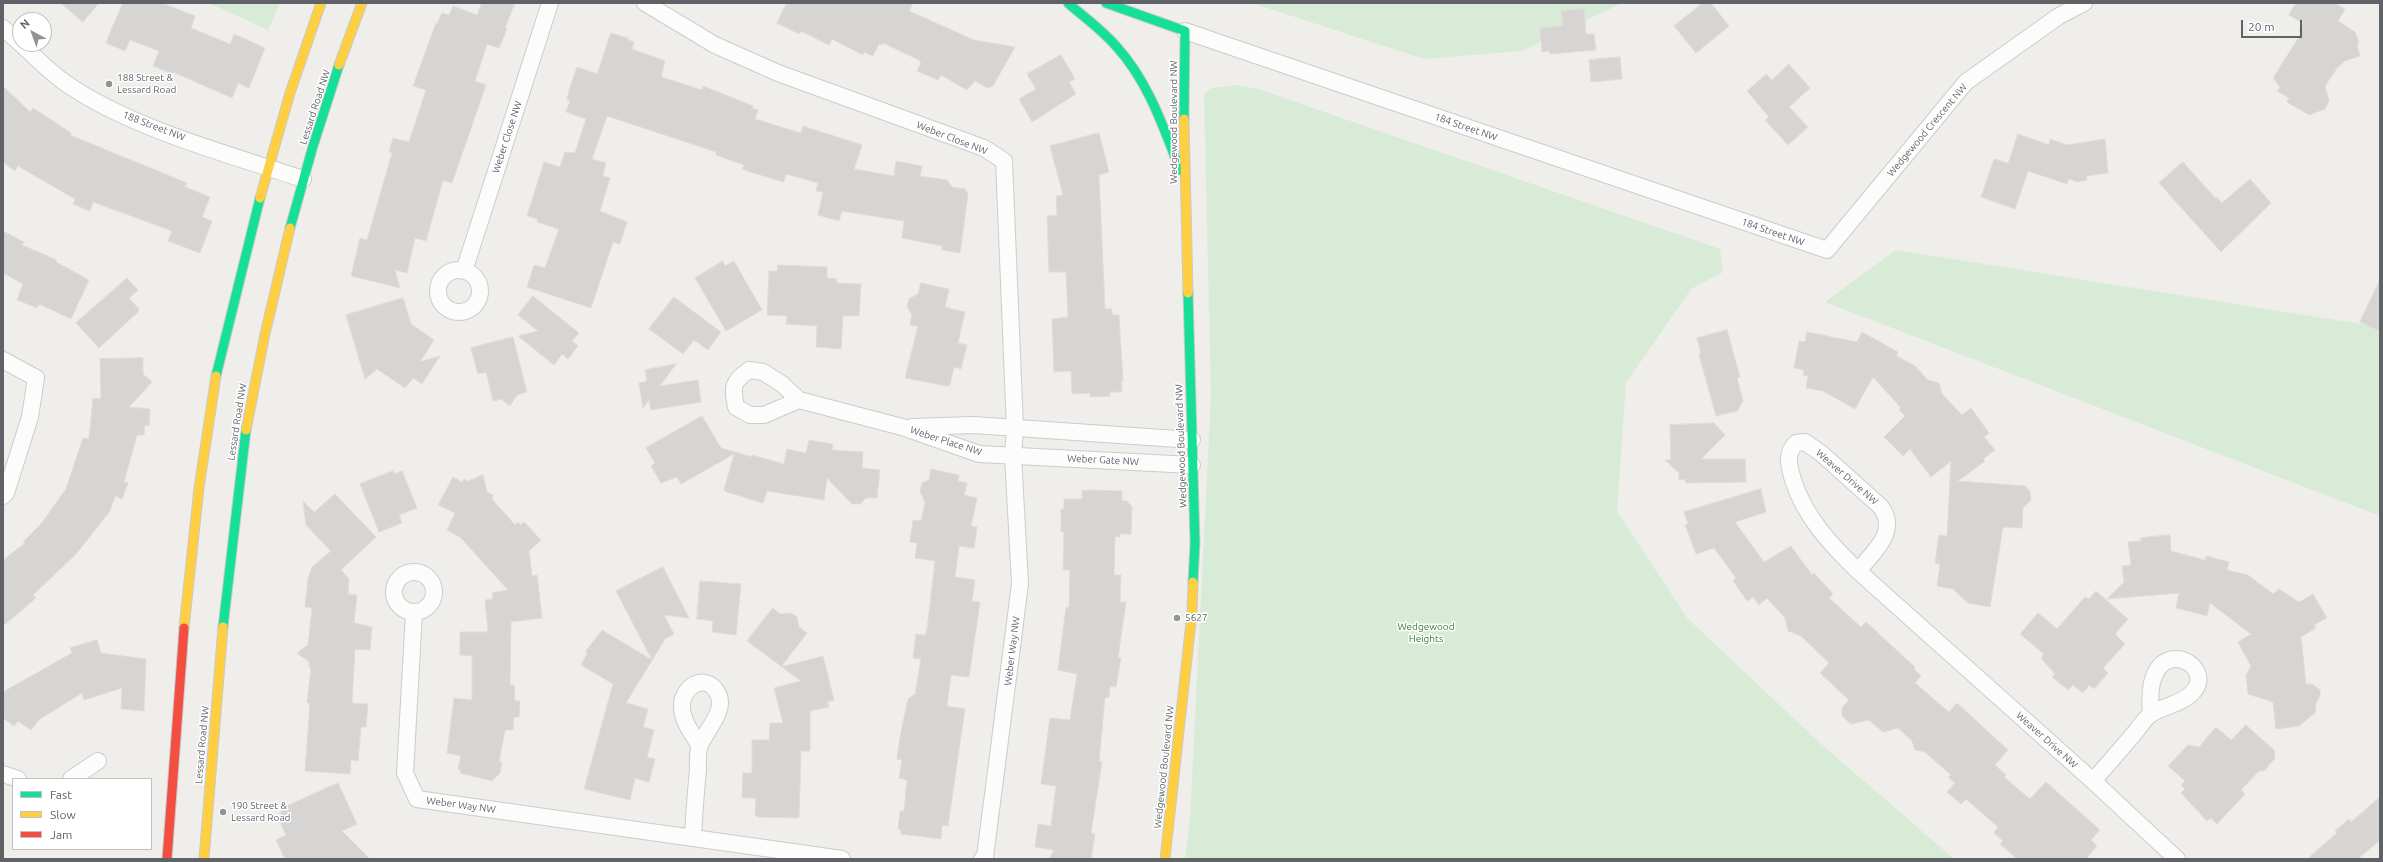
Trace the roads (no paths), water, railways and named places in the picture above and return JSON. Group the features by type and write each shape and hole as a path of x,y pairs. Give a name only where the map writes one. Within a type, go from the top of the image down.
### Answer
{"main road":[{"path":"167,859 186,617 206,434 230,312 267,167 286,103 321,3"},
{"name":"Lessard Road NW","path":"204,859 222,632 245,436 268,314 304,179 334,84 362,3"},
{"path":"1068,3 1117,47 1145,88 1158,114 1185,184"},
{"name":"184 Street NW","path":"1106,3 1185,31"},
{"name":"Wedgewood Boulevard NW","path":"1165,859 1192,613 1195,543 1183,82 1185,31"}],"street":[{"name":"Weber Close NW","path":"464,271 550,3"},
{"name":"Weber Close NW","path":"644,3 714,45 778,73 984,148 1004,161 1014,441"},
{"name":"Wedgewood Crescent NW","path":"1827,250 1966,82 2059,16 2084,3"},
{"name":"188 Street NW","path":"3,28 12,36"},
{"name":"184 Street NW","path":"1185,31 1827,250"},
{"name":"188 Street NW","path":"29,52 64,82 100,104 141,122 304,179"},
{"path":"3,360 36,378 30,417 6,493 3,496"},
{"name":"Weber Place NW","path":"799,400 902,427 979,454 1014,441"},
{"name":"Weber Place NW","path":"902,427 973,425 1014,441"},
{"path":"1014,441 1192,440"},
{"name":"Weber Gate NW","path":"1014,441 1192,465"},
{"name":"Weber Way NW","path":"982,859 986,857 1020,584 1014,441"},
{"name":"Weaver Drive NW","path":"1858,571 1887,535 1887,515 1881,507 1822,454 1805,442 1796,443 1791,449 1789,463 1797,493 1805,509 1834,547 1858,571 2093,781 2177,859"},
{"name":"Weber Way NW","path":"414,613 405,773 417,799 692,836 842,859"},
{"path":"2093,781 2151,714"},
{"path":"692,836 700,746"},
{"path":"72,778 98,761"},
{"path":"3,774 15,778"}],"place":[{"name":"188 Street & Lessard Road","path":"109,84"},
{"name":"5627","path":"1177,618"},
{"name":"190 Street & Lessard Road","path":"223,812"}],"park label":[{"name":"Wedgewood Heights","path":"1426,632"}]}
